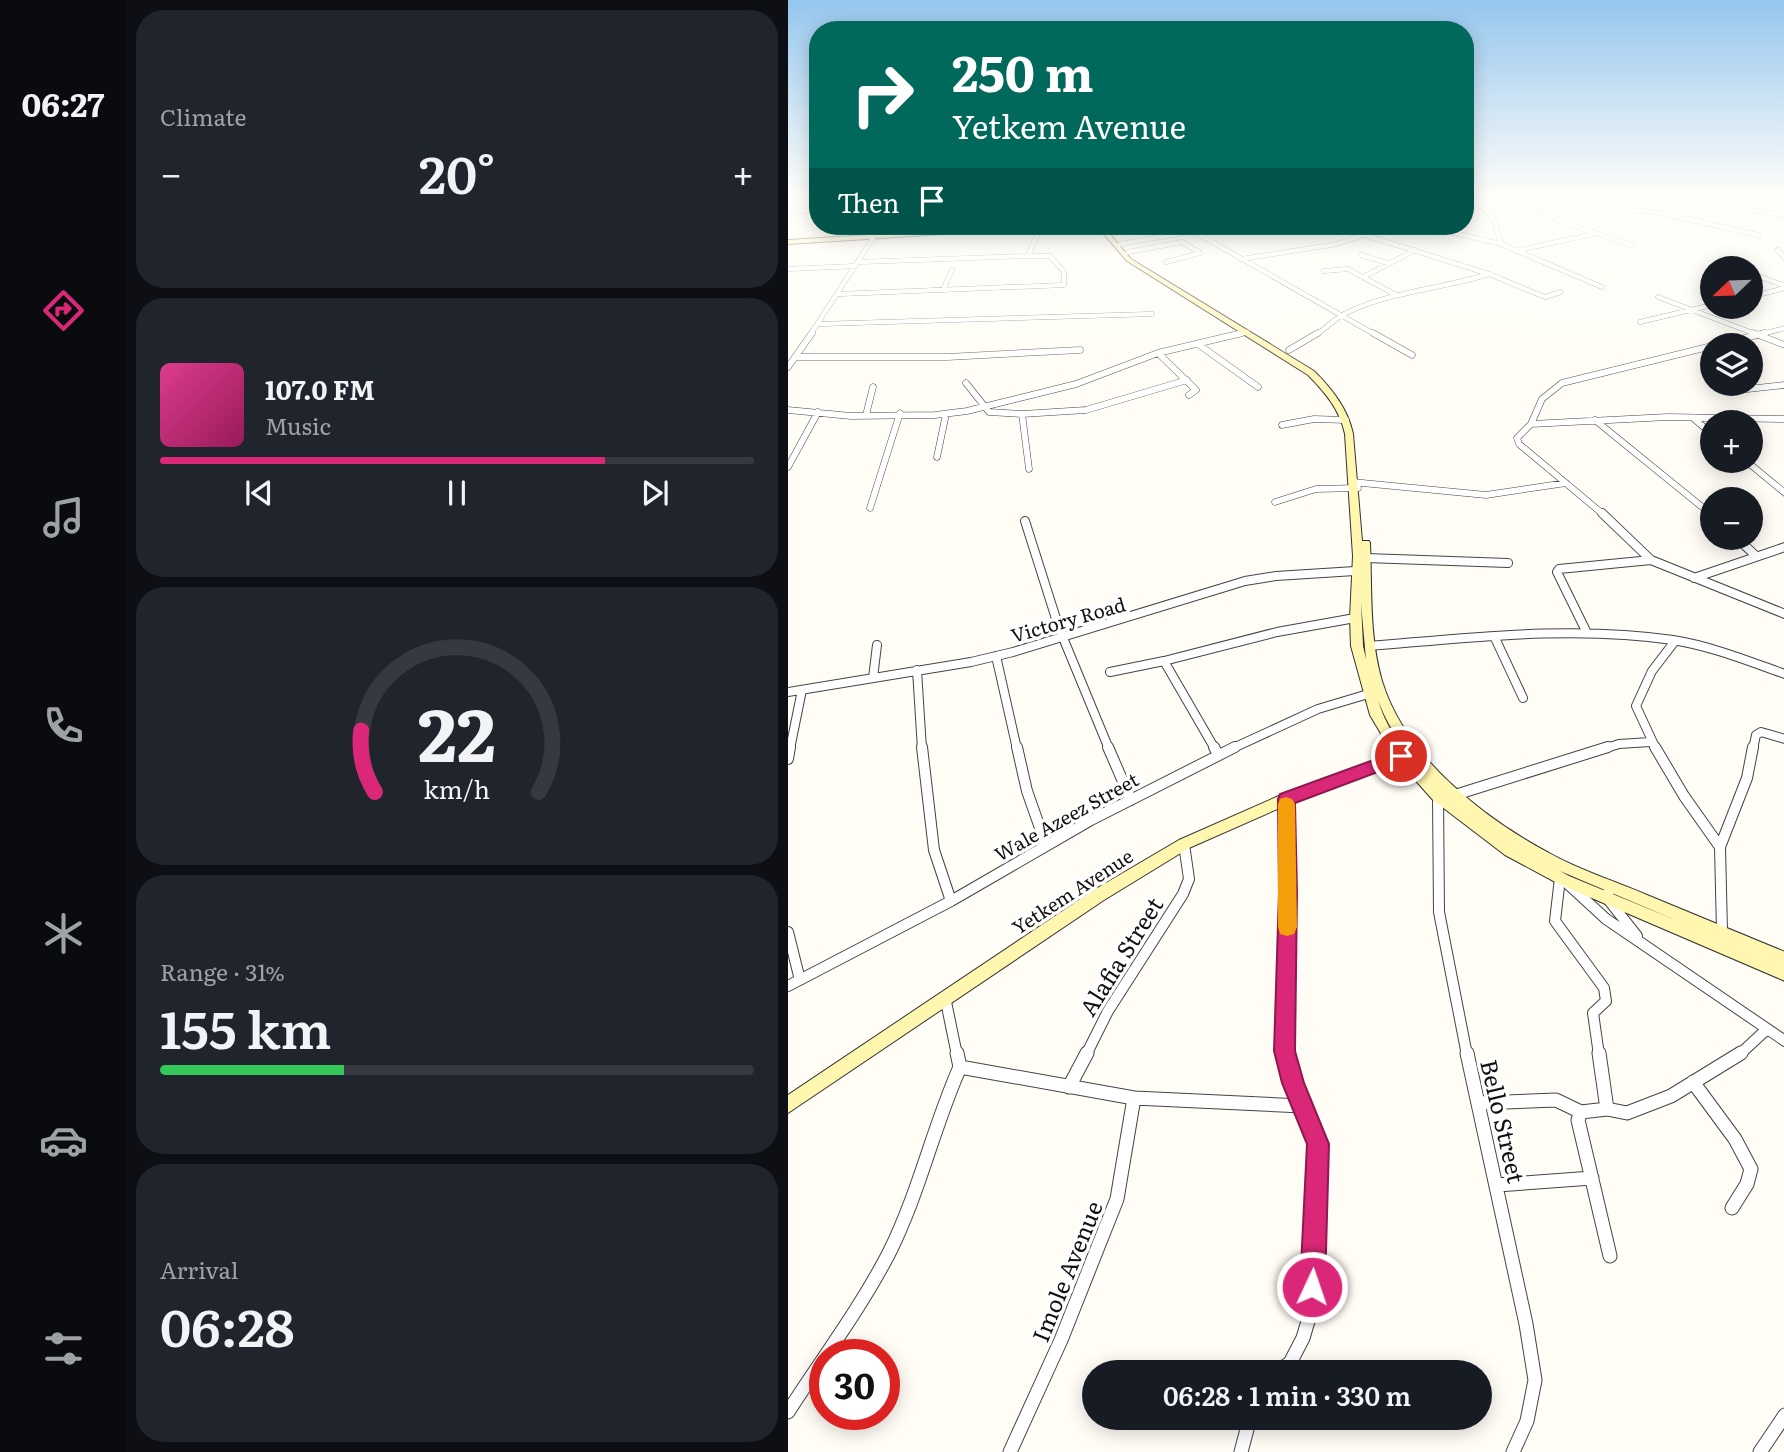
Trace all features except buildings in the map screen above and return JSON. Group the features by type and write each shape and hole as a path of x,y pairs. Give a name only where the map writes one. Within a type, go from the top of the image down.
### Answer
{"main road":[{"path":"1135,264 1254,334 1289,350 1328,380 1350,426 1366,558 1369,646 1387,713 1413,755 1455,794 1501,830 1545,858 1608,892 1784,974"},
{"path":"1143,264 1302,365 1322,382 1350,426"},
{"path":"1356,485 1358,556 1354,618 1368,694 1386,735 1401,756 1438,796 1510,851 1562,879 1722,931 1784,960"},
{"name":"Yetkem Avenue","path":"788,1105 1099,895 1184,844 1286,799 1401,756"}],"street":[{"path":"788,367 858,264"},
{"path":"788,269 863,264"},
{"path":"839,294 1064,285 1064,272 1057,264"},
{"path":"1250,264 1412,355"},
{"path":"1366,276 1387,264"},
{"path":"1457,264 1545,297 1561,292"},
{"path":"1546,264 1602,287"},
{"path":"1324,271 1341,268 1366,276 1395,295"},
{"path":"943,290 952,270"},
{"path":"1289,350 1329,327 1343,314 1395,295 1447,286 1489,274"},
{"path":"1763,278 1784,287"},
{"path":"1763,294 1784,287"},
{"path":"1658,297 1752,333"},
{"path":"1640,322 1700,307"},
{"path":"819,324 1153,314"},
{"path":"1763,333 1784,328"},
{"path":"788,411 866,415 947,414 986,408 1086,380 1158,353 1254,334"},
{"path":"1763,337 1784,345"},
{"path":"1198,344 1258,387"},
{"path":"1700,348 1562,383 1541,398 1531,424 1517,441 1585,496 1651,560 1784,614"},
{"path":"795,357 969,357 1080,350"},
{"path":"1158,353 1196,390 1189,395"},
{"path":"966,383 986,408 996,414 1022,414 1086,411 1186,380"},
{"path":"1763,387 1784,385"},
{"path":"866,415 873,387"},
{"path":"788,467 818,412"},
{"path":"870,508 900,413"},
{"path":"937,457 947,414"},
{"path":"1022,414 1029,469"},
{"path":"1531,424 1668,417 1783,420"},
{"path":"1693,418 1700,424"},
{"path":"1282,425 1314,419 1350,426"},
{"path":"1595,420 1700,506"},
{"path":"1760,473 1784,493"},
{"path":"1275,502 1298,493 1330,486 1356,485 1494,495 1566,483"},
{"path":"1025,521 1062,638 1131,800"},
{"path":"1694,578 1784,547"},
{"path":"1750,550 1756,556"},
{"path":"1366,558 1508,563"},
{"path":"1587,633 1557,572 1559,569 1651,560"},
{"name":"Victory Road","path":"788,692 996,656 1245,581 1276,576 1355,571"},
{"path":"1110,672 1164,662 1277,632 1354,618"},
{"path":"1369,646 1587,633 1675,641 1784,674"},
{"path":"1495,638 1523,698"},
{"path":"1675,641 1652,671 1636,706 1650,742 1678,790 1720,847"},
{"path":"873,678 877,645"},
{"path":"996,656 1027,791 1046,845"},
{"path":"1164,662 1218,755"},
{"path":"917,670 920,733 934,850 951,901"},
{"path":"788,759 802,690"},
{"name":"Wale Azeez Street","path":"788,986 951,901 1046,845 1218,755 1318,709 1368,694"},
{"path":"1722,931 1720,847 1747,778 1756,735 1761,732 1784,738"},
{"path":"1455,794 1619,744 1650,742"},
{"name":"Bello Street","path":"1438,796 1439,912 1445,952 1497,1185 1535,1380 1527,1421 1513,1452"},
{"path":"1286,799 1288,892 1285,1051 1318,1144 1311,1311 1303,1338 1292,1360"},
{"name":"Alafia Street","path":"1069,1087 1108,1011 1183,894 1189,879 1184,844"},
{"path":"1562,879 1606,919 1784,1041"},
{"path":"1562,879 1555,921 1605,988 1606,1000 1593,1013 1607,1109"},
{"path":"1608,892 1645,945"},
{"path":"788,932 800,980"},
{"path":"788,1412 890,1250 918,1186 945,1097 960,1067 945,997"},
{"path":"1478,1103 1556,1100 1581,1112 1607,1109 1627,1113 1671,1096 1737,1056 1767,1029"},
{"path":"960,1067 1134,1098 1302,1105"},
{"path":"1693,1082 1745,1155 1751,1169 1749,1181 1732,1208"},
{"name":"Imole Avenue","path":"1010,1452 1061,1340 1117,1199 1134,1098"},
{"path":"1581,1112 1578,1120 1610,1256"},
{"path":"1497,1185 1592,1178"},
{"path":"1760,1452 1784,1415"},
{"path":"1241,1452 1247,1430"}],"slow traffic":[{"path":"1286,804 1287,927"}],"route":[{"path":"1312,1287 1319,1171 1318,1144 1293,1083 1285,1051 1288,892 1286,799 1401,756"}]}
